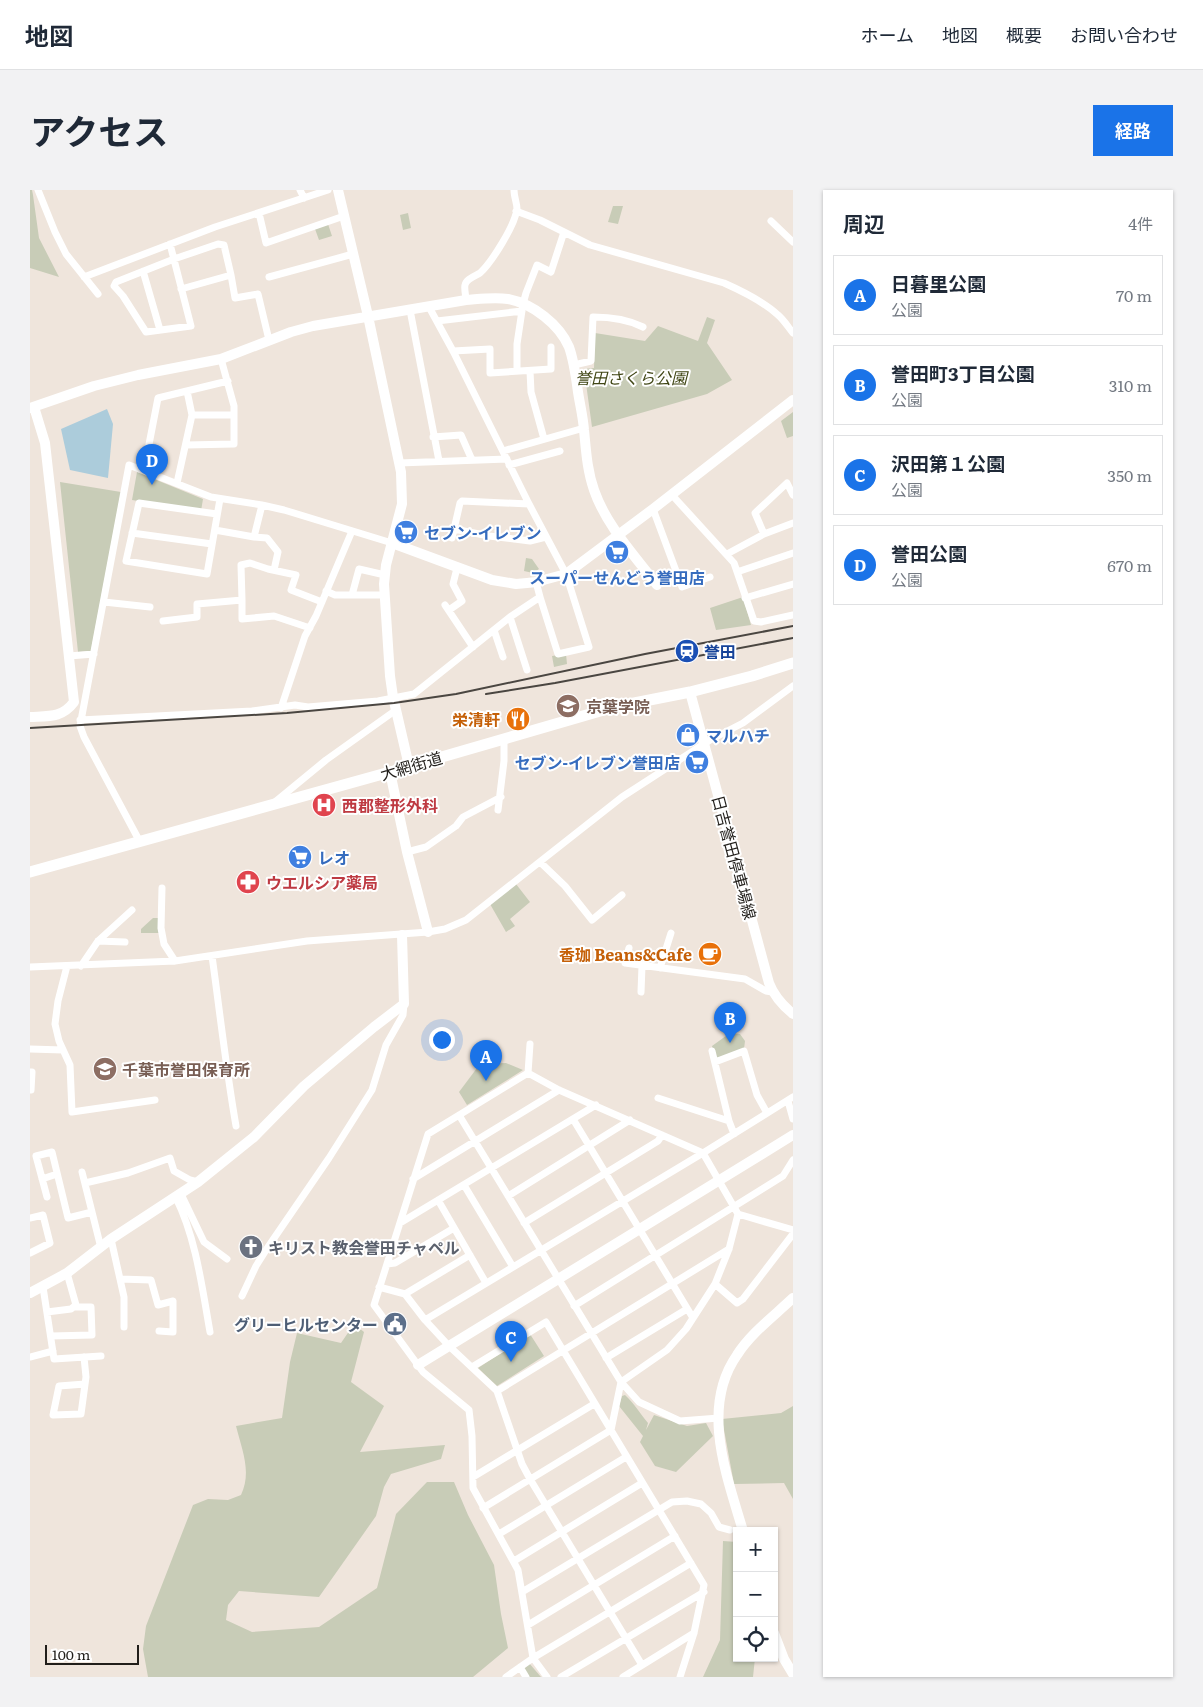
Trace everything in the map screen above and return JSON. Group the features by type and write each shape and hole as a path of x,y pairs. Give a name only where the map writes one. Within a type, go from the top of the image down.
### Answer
{"main road":[{"name":"大網街道","path":"30,872 390,772 614,706 690,692 752,676 793,662"}],"street":[{"path":"38,190 66,254 98,294"},
{"path":"300,190 304,198"},
{"path":"84,277 215,227 328,190"},
{"path":"338,190 368,316 399,463 402,504 385,575 385,596 393,698 409,766"},
{"path":"466,300 465,284 480,272 509,231 517,207 514,190"},
{"path":"516,211 540,220 590,245 729,285 780,316 793,333"},
{"path":"259,213 266,243 344,216"},
{"path":"771,221 793,242"},
{"path":"517,371 517,344 526,293 538,266 551,272 564,232"},
{"path":"170,244 174,259 182,289 191,326 146,332 123,296 114,286 116,282 174,259 218,244 224,245 235,298 258,294 269,340"},
{"path":"269,277 353,254"},
{"path":"143,271 160,330"},
{"path":"182,289 231,275"},
{"path":"30,717 57,715 67,711 74,702 45,443 32,408 112,382 221,359 291,332 313,326 466,300 508,299 523,308"},
{"path":"428,307 438,321 566,574 589,647 558,654 536,582"},
{"path":"438,321 523,308 534,310 554,325 569,348 574,365 584,428 586,459 594,490 608,520 657,585"},
{"path":"410,310 421,363 422,382 439,461"},
{"path":"574,365 591,361 593,318 619,319 643,327"},
{"path":"453,351 490,349 490,374 551,370 551,346"},
{"path":"186,445 234,444 234,406 221,359"},
{"path":"530,371 531,392 544,439"},
{"path":"144,470 158,398 228,381"},
{"path":"177,483 192,415 187,391"},
{"path":"140,842 84,737 80,726 130,466 211,497 262,505 392,543 492,580 536,582 566,574 654,509 793,400"},
{"path":"192,415 234,415"},
{"path":"503,451 584,428"},
{"path":"433,437 461,435 472,460"},
{"path":"399,463 472,460 508,462 560,451"},
{"path":"764,534 755,513 788,483 793,495"},
{"path":"672,494 734,563 754,622 793,615"},
{"path":"217,514 139,503 126,561 208,574 220,499"},
{"path":"452,538 462,501 529,504"},
{"path":"254,537 262,505"},
{"path":"654,509 682,588 710,577"},
{"path":"727,554 764,534 793,523"},
{"path":"454,529 489,536 530,540 546,537"},
{"path":"215,530 267,538 278,552 274,570"},
{"path":"281,708 305,636 322,602 352,531"},
{"path":"132,533 212,544"},
{"path":"737,572 793,554"},
{"path":"310,628 274,616 242,619 241,565 250,563 296,575 291,590 322,602"},
{"path":"457,568 453,584 462,601 447,608 473,647"},
{"path":"352,595 359,569 385,575"},
{"path":"746,598 793,584"},
{"path":"326,591 335,595 385,596"},
{"path":"80,720 295,706 308,707 378,701 414,694 510,617 540,597"},
{"path":"163,621 197,617 197,604 242,600"},
{"path":"104,602 150,607"},
{"path":"510,617 526,670"},
{"path":"494,630 503,657"},
{"path":"69,656 94,654"},
{"path":"30,967 174,961 307,941 402,935 445,929 466,920 622,797 704,745 743,723 793,686"},
{"name":"日吉誉田停車場線","path":"690,692 772,992 793,1014"},
{"path":"274,803 326,760 396,710"},
{"path":"498,810 501,797 504,739"},
{"path":"390,772 407,852 428,932"},
{"path":"407,852 426,847 456,826 463,817 501,797"},
{"path":"540,862 564,886 592,920 622,894"},
{"path":"162,888 161,928 164,944 174,961"},
{"path":"81,966 98,941 132,910"},
{"path":"660,968 670,933"},
{"path":"242,1296 256,1266 329,1158 372,1090 386,1045 402,1015 404,1004 402,935"},
{"path":"98,941 124,942"},
{"path":"629,948 625,963 745,979 766,991 772,992"},
{"path":"212,956 236,1126"},
{"path":"67,966 55,1016 57,1034 70,1065 72,1112 155,1100"},
{"path":"641,992 642,966"},
{"path":"30,1292 67,1273 111,1239 198,1182 254,1137 304,1086 404,1004"},
{"path":"528,1073 530,1044"},
{"path":"30,1049 63,1050"},
{"path":"712,1052 734,1134"},
{"path":"714,1062 744,1052 757,1095 767,1113"},
{"path":"30,1072 32,1072 32,1090"},
{"path":"482,1508 611,1430 621,1382 667,1350 678,1340 715,1284 729,1249 738,1214 703,1153 559,1090 528,1073"},
{"path":"528,1073 428,1134 374,1305 423,1372 469,1410 472,1436 473,1488 482,1508 499,1534 518,1570 533,1658 547,1677"},
{"path":"413,1179 559,1090"},
{"path":"658,1098 729,1121"},
{"path":"424,1320 791,1099 793,1119"},
{"path":"400,1223 596,1105"},
{"path":"459,1115 621,1382 639,1402 680,1421 718,1418"},
{"path":"573,1119 692,1318"},
{"path":"508,1196 630,1120"},
{"path":"524,1223 658,1141 662,1135"},
{"path":"418,1365 793,1135"},
{"path":"47,1197 36,1156 52,1152 68,1218 92,1212"},
{"path":"85,1183 128,1173 170,1158 174,1171 190,1180 198,1182"},
{"path":"574,1306 783,1176 793,1160"},
{"path":"82,1172 100,1248"},
{"path":"42,1178 57,1174"},
{"path":"464,1184 513,1267"},
{"path":"178,1196 204,1242 227,1259"},
{"path":"178,1196 200,1278 210,1332"},
{"path":"438,1200 486,1283"},
{"path":"715,1284 737,1303 743,1299 793,1232 738,1214"},
{"path":"30,1218 43,1215 50,1243 30,1253"},
{"path":"387,1264 395,1263 454,1228"},
{"path":"111,1239 124,1296 124,1327"},
{"path":"497,1391 729,1249"},
{"path":"405,1294 470,1255"},
{"path":"67,1273 76,1302 75,1307"},
{"path":"120,1279 151,1280 158,1305 173,1301 173,1332 159,1331"},
{"path":"43,1287 54,1358 100,1356"},
{"path":"379,1287 405,1294 424,1320 497,1391 517,1450 530,1479 642,1665"},
{"path":"742,1527 720,1448 719,1405 724,1383 736,1355 748,1340 793,1298"},
{"path":"47,1312 75,1307 91,1307 92,1335 51,1336"},
{"path":"606,1358 687,1309"},
{"path":"472,1367 546,1322 704,1585 694,1633 680,1677"},
{"path":"30,1357 53,1350"},
{"path":"84,1357 86,1377 81,1414 53,1415 58,1386 85,1384"},
{"path":"473,1477 594,1404"},
{"path":"499,1534 626,1457"},
{"path":"514,1561 642,1483"},
{"path":"522,1592 672,1502 701,1504 711,1513 719,1526 730,1530"},
{"path":"528,1625 674,1536"},
{"path":"506,1677 533,1658 691,1563"},
{"path":"561,1677 704,1592"},
{"path":"623,1677 694,1633"},
{"path":"778,1643 792,1672"},
{"path":"520,1667 526,1677"}],"green space":[{"path":"30,190 32,190 33,195 39,238 59,277 30,268"},
{"path":"613,206 623,206 618,224 608,222"},
{"path":"408,213 411,228 403,230 400,215"},
{"path":"328,224 332,236 319,240 315,229"},
{"name":"誉田さくら公園","path":"707,317 715,320 707,343 732,380 707,394 592,427 584,369 594,368 595,333 645,341 658,326 698,341"},
{"path":"793,412 793,436 787,438 781,421"},
{"path":"137,472 203,499 201,511 132,500"},
{"path":"60,482 121,492 91,651 78,652"},
{"path":"526,558 532,559 539,569 533,573 524,571"},
{"path":"743,597 751,625 716,630 710,608"},
{"path":"566,654 567,664 554,667 552,656"},
{"path":"516,884 530,902 510,919 515,926 506,932 490,904"},
{"path":"153,918 159,918 159,933 141,933 141,929"},
{"path":"730,1033 740,1034 745,1041 744,1049 717,1059 714,1057 712,1046"},
{"path":"506,1063 523,1070 467,1105 459,1092 480,1064"},
{"path":"354,1324 364,1332 351,1382 384,1406 360,1452 445,1445 441,1459 391,1474 384,1487 376,1516 319,1597 239,1591 228,1605 226,1620 252,1632 319,1627 377,1588 396,1514 427,1482 454,1482 468,1515 494,1565 508,1648 473,1677 148,1677 143,1649 146,1626 193,1505 208,1499 228,1500 241,1495 246,1478 246,1469 236,1426 282,1418 290,1362 297,1333 341,1343"},
{"path":"530,1334 544,1356 497,1386 478,1368"},
{"path":"625,1395 648,1423 646,1430 654,1415 687,1426 706,1423 713,1436 676,1472 655,1466 640,1442 643,1436 619,1406 622,1396"},
{"path":"793,1406 793,1499 784,1483 734,1484 722,1419 781,1413"},
{"path":"723,1541 733,1542 733,1662 755,1662 753,1677 703,1677 720,1640"},
{"path":"529,1663 541,1677 528,1677 523,1670"}],"water":[{"path":"107,409 113,424 108,478 70,470 61,429"}],"railway":[{"path":"30,728 287,713 394,703 456,694 645,654 793,626"},
{"path":"486,694 555,683 793,638"}],"place":[{"name":"誉田公園","path":"152,485"},
{"name":"セブン-イレブン","path":"406,532"},
{"name":"スーパーせんどう誉田店","path":"617,552"},
{"name":"誉田","path":"687,651"},
{"name":"京葉学院","path":"568,706"},
{"name":"栄清軒","path":"518,719"},
{"name":"マルハチ","path":"688,735"},
{"name":"セブン-イレブン誉田店","path":"697,762"},
{"name":"西郡整形外科","path":"324,805"},
{"name":"レオ","path":"300,857"},
{"name":"ウエルシア薬局","path":"248,882"},
{"name":"香珈 Beans&Cafe","path":"710,954"},
{"name":"誉田町3丁目公園","path":"730,1043"},
{"name":"千葉市誉田保育所","path":"105,1069"},
{"name":"日暮里公園","path":"486,1081"},
{"name":"キリスト教会誉田チャペル","path":"251,1247"},
{"name":"グリーヒルセンター","path":"395,1324"},
{"name":"沢田第１公園","path":"511,1362"}]}
